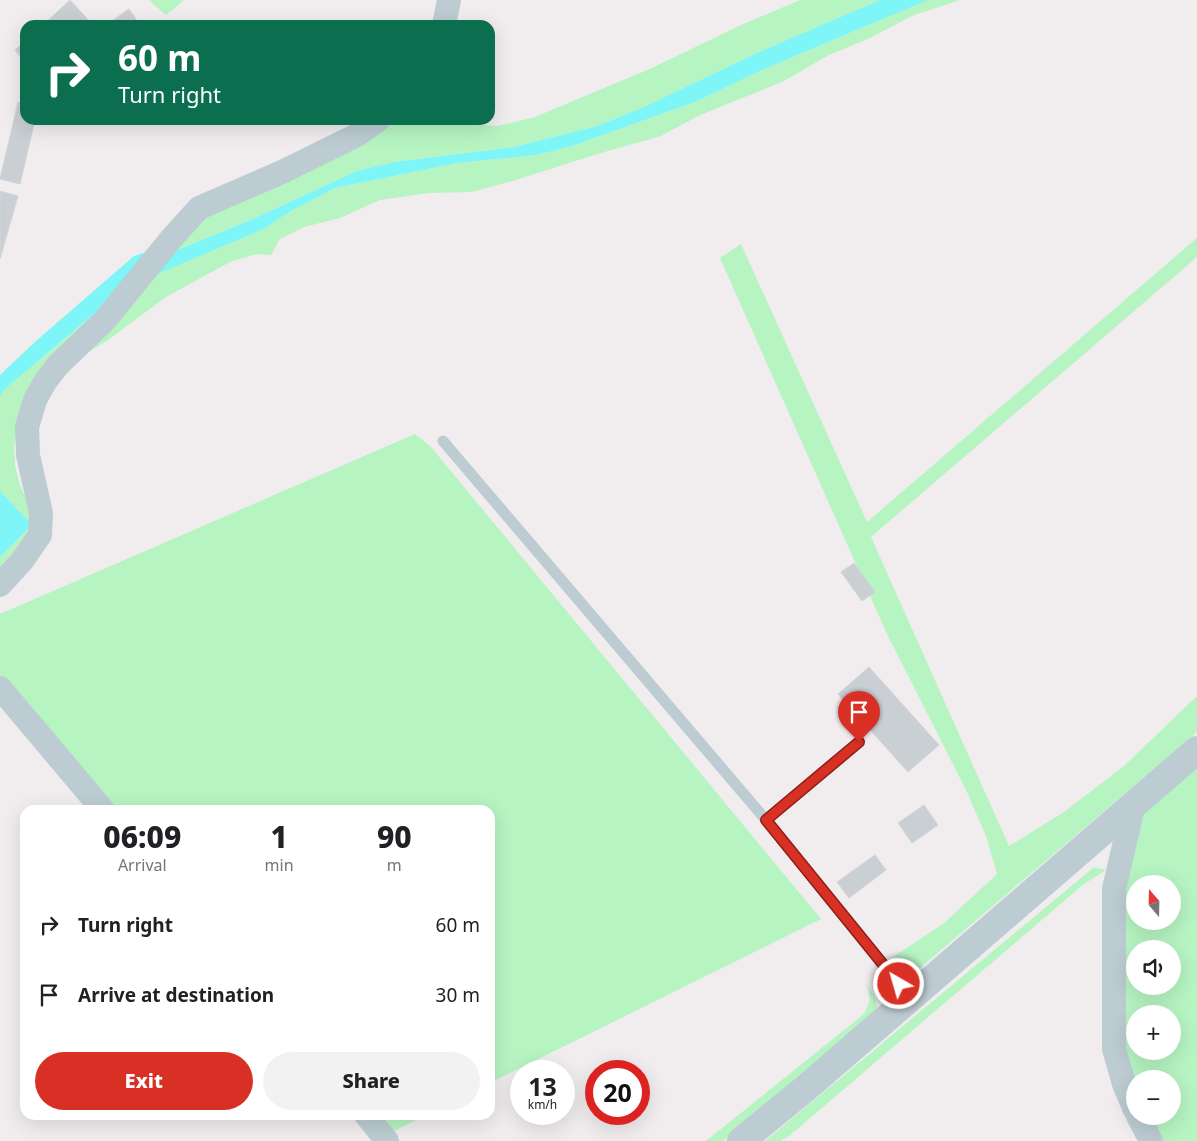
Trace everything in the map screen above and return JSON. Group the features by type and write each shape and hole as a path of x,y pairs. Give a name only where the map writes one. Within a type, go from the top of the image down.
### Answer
{"street":[{"path":"445,20 448,0"},
{"path":"0,585 22,561 40,535 41,513 28,455 27,427 35,400 45,382 58,366 105,320 171,238 199,208 282,172 357,135 371,125"},
{"path":"0,688 100,805"},
{"path":"740,1141 806,1088 1197,750"},
{"path":"1126,1089 1114,1049 1114,889 1134,803"},
{"path":"370,1120 387,1141"},
{"path":"1143,1125 1151,1141"}],"lane":[{"path":"443,441 766,820 910,997"},
{"path":"766,820 859,742"}],"green space":[{"path":"149,0 184,0 166,15"},
{"path":"800,0 880,0 759,52 644,107 597,126 514,147 394,162 357,171 255,218 168,254 204,211 369,139 388,125 498,126 535,117 652,68 739,26"},
{"path":"928,0 960,0 914,15 868,39 829,55 784,81 698,116 661,136 471,192 429,193 380,200 340,218 304,227 280,239 271,255 257,254 232,261 166,297 108,340 62,368 144,282 162,272 262,230 291,211 335,188 457,163 537,155 572,146 695,102 762,70"},
{"path":"1197,238 1197,257 871,537 1009,846 1064,812 1124,766 1197,696 1197,732 919,969 893,957 943,924 997,874 986,836 967,792 887,634 720,258 741,244 867,522"},
{"path":"99,310 20,413 14,446 15,466 27,501 34,531 0,568 0,557 32,525 0,491 0,396 4,390"},
{"path":"415,434 431,447 821,919 536,1060 510,1060 510,1073 495,1081 495,805 108,805 0,679 0,614"},
{"path":"1197,762 1197,1141 1160,1141 1151,1125 1181,1125 1181,1070 1128,1070 1124,1059 1122,879 1137,813"},
{"path":"1094,867 1106,870 1084,884 789,1136 780,1141 765,1141"},
{"path":"867,984 876,1002 878,1014 723,1141 706,1141 864,1014 870,1000"},
{"path":"378,1120 417,1120 394,1131 394,1138"}],"water":[{"path":"880,0 928,0 762,70 695,102 572,146 537,155 457,163 335,188 291,211 262,230 122,290 4,390 0,396 0,375 36,341 134,256 143,253 168,254 255,218 357,171 394,162 514,147 597,126 644,107 759,52"},
{"path":"0,491 32,525 0,557"}],"building":[{"path":"70,0 88,20 48,20"},
{"path":"129,9 137,20 113,20"},
{"path":"20,46 20,56 15,50"},
{"path":"18,102 20,103 20,125 34,125 20,184 0,179"},
{"path":"0,191 18,196 0,259"},
{"path":"854,563 875,592 862,601 841,572"},
{"path":"869,667 939,745 908,772 838,694"},
{"path":"924,805 938,825 912,843 898,823"},
{"path":"875,855 886,870 849,898 837,882"}],"route":[{"path":"859,742 766,820 899,984"}]}
